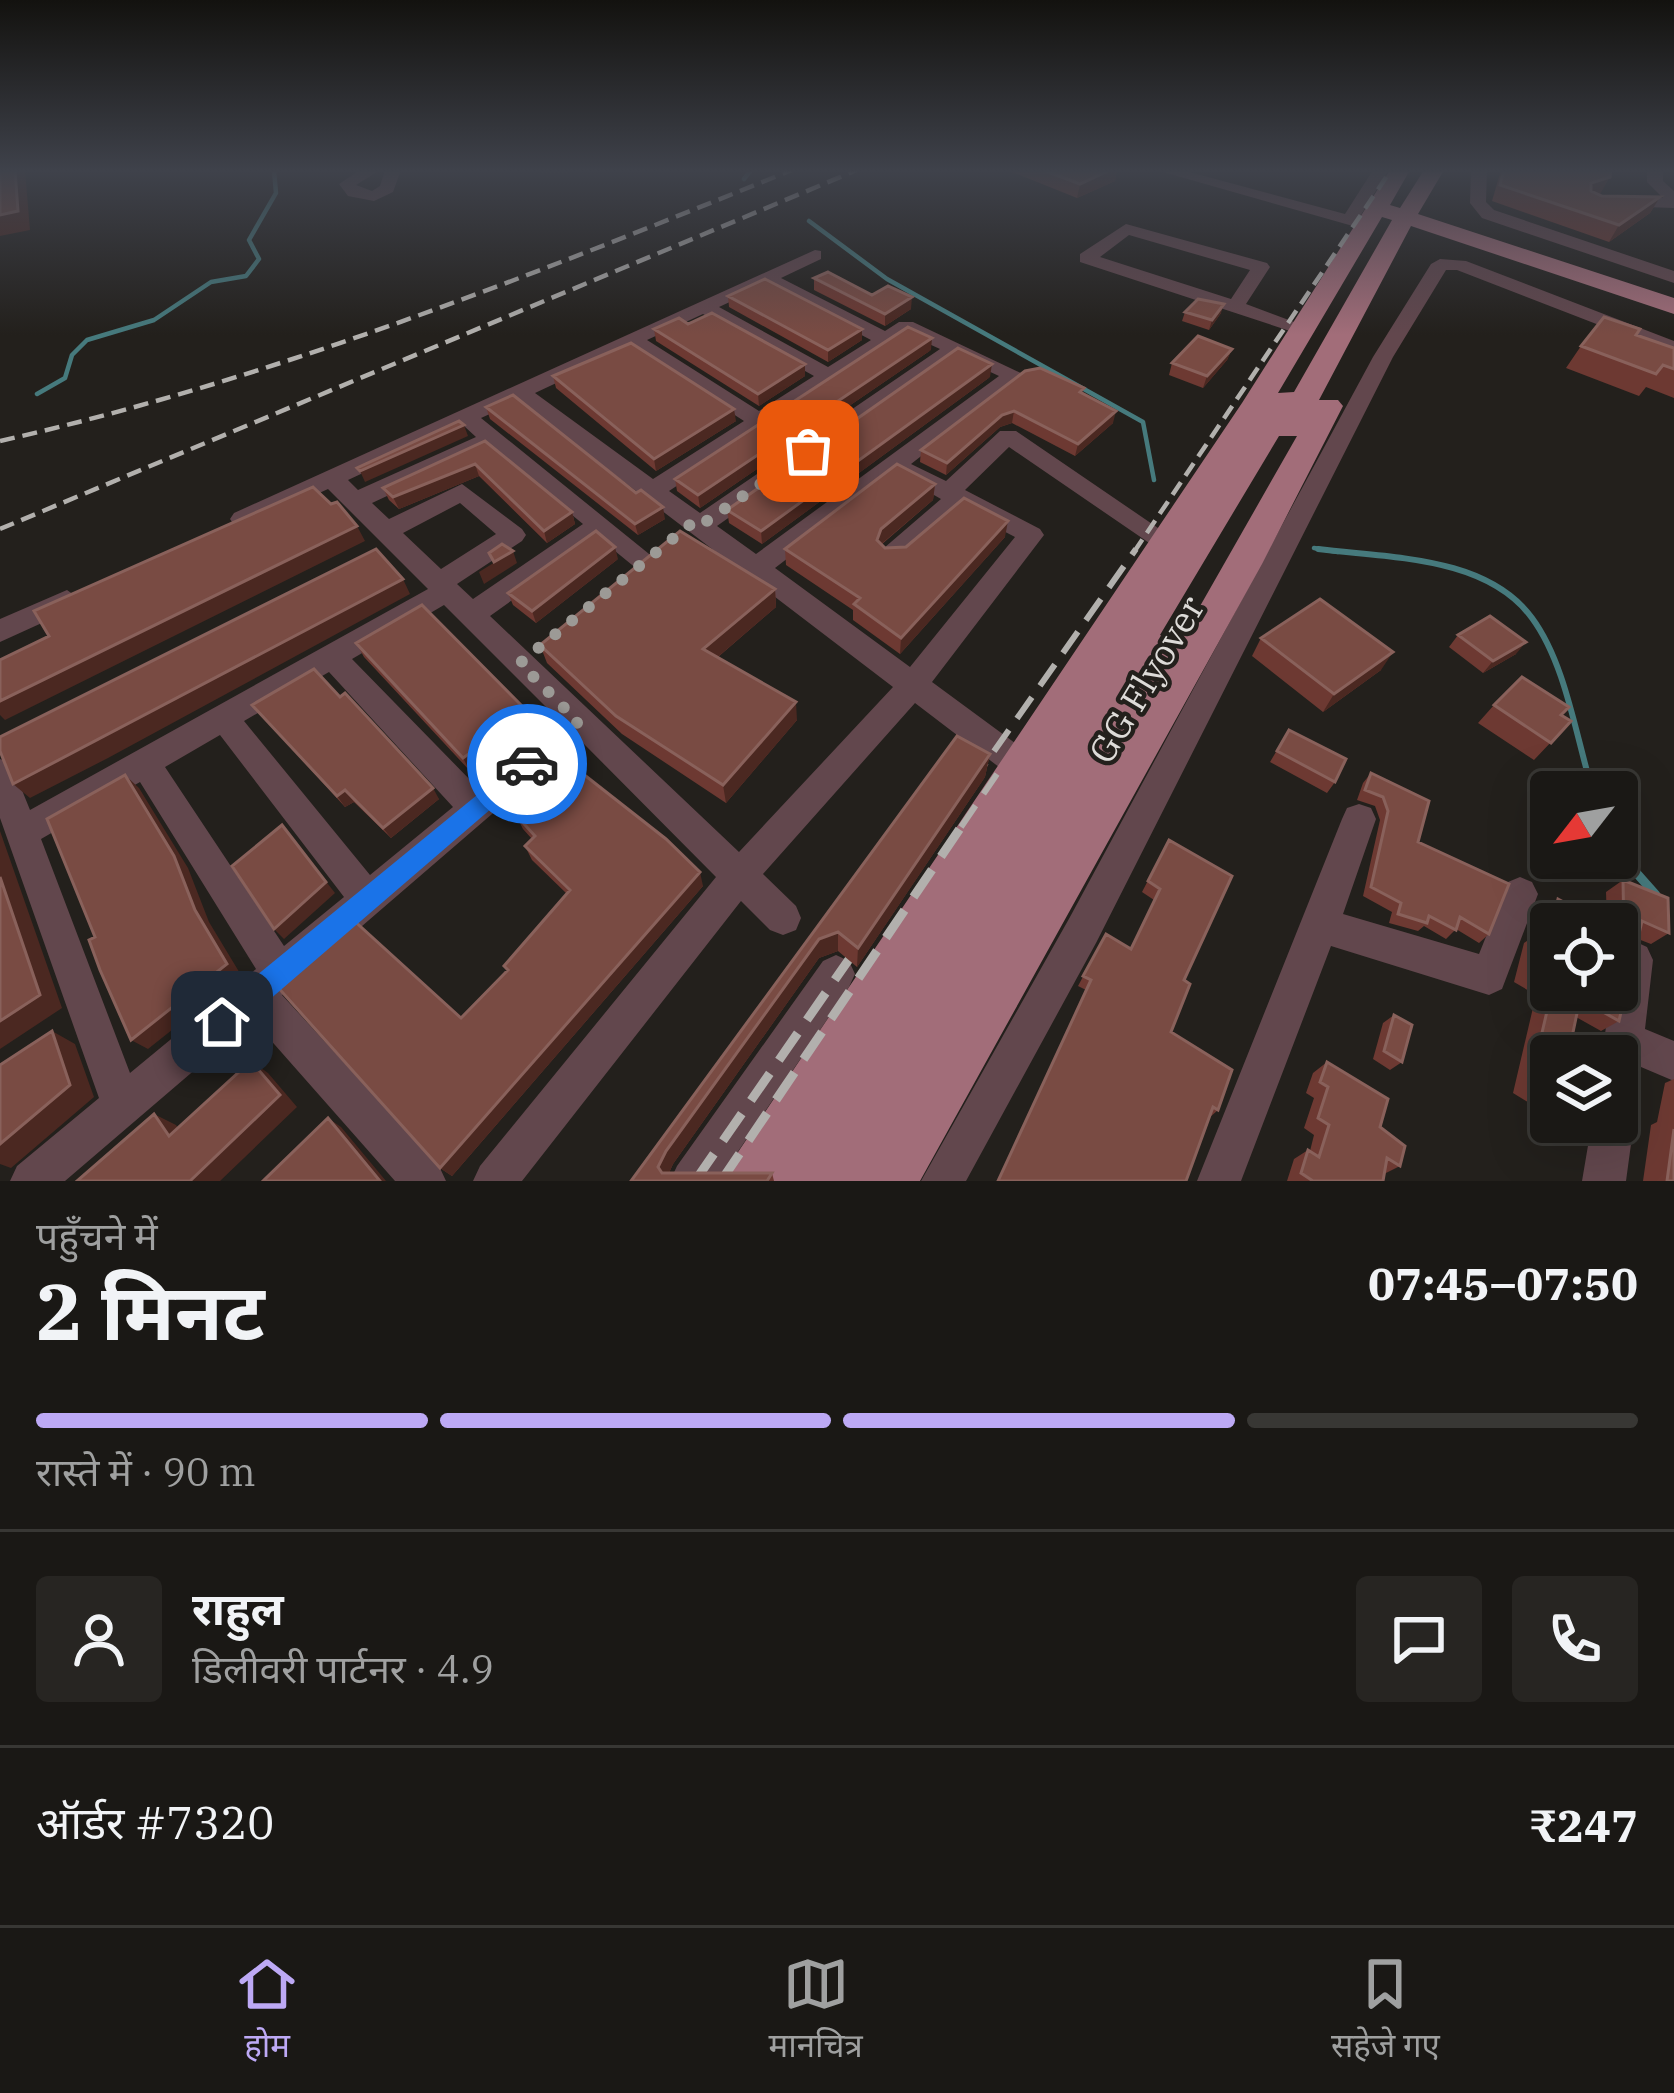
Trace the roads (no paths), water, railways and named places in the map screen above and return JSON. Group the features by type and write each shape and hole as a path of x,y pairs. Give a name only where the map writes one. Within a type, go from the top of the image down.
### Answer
{"main road":[{"path":"752,1181 1370,225"},
{"path":"801,1181 1246,468 1374,225"},
{"name":"GG Flyover","path":"844,1181 1214,563 1361,289 1380,225"},
{"name":"GG Flyover","path":"890,1181 1244,564 1422,225"},
{"path":"1429,225 1450,239 1509,247"},
{"path":"1455,225 1674,306"},
{"path":"1485,225 1674,294"}],"street":[{"path":"1486,225 1674,278"},
{"path":"1235,307 1261,267 1126,229 1086,258 1087,260 1303,329"},
{"path":"227,526 814,255"},
{"path":"943,1181 1083,930 1383,357 1440,264 1460,265 1674,348"},
{"path":"765,278 885,339"},
{"path":"1611,324 1645,296"},
{"path":"704,306 829,376"},
{"path":"650,492 906,326 1014,375 755,569"},
{"path":"631,340 760,421"},
{"path":"667,545 956,348"},
{"path":"517,390 650,492 667,545"},
{"path":"465,416 599,525 755,569 1024,766"},
{"path":"893,554 1008,436 1167,543"},
{"path":"355,502 490,439"},
{"path":"495,1181 737,878 911,686 1031,535 898,466"},
{"path":"331,478 385,542 471,615 530,656 578,722 783,918"},
{"path":"22,832 332,657 513,535 462,492 385,542"},
{"path":"471,615 599,525"},
{"path":"0,631 83,593"},
{"path":"332,657 475,808"},
{"path":"224,718 368,899"},
{"path":"32,1181 578,722"},
{"path":"146,764 268,984 424,1181"},
{"path":"0,773 121,1104"},
{"path":"1219,1181 1359,819"},
{"path":"1321,925 1490,976 1520,894"},
{"path":"692,1181 836,974"},
{"path":"1638,1046 1674,1061"},
{"path":"1604,1181 1610,1143"}],"waterway":[{"path":"37,394 65,378 72,355 87,340 154,320 211,282 246,276 259,259 249,240 258,225"},
{"path":"815,225 887,279 1143,422 1154,480"},
{"path":"1314,548 1323,550"},
{"path":"1318,549 1323,550"},
{"path":"1323,550 1433,563 1489,582 1512,597 1544,636 1569,702 1587,771"},
{"path":"1323,550 1338,552"},
{"path":"1638,875 1656,895"}],"railway":[{"path":"0,441 302,356 653,225"},
{"path":"0,529 725,225"},
{"path":"1134,552 1354,225"},
{"path":"971,784 1136,549"},
{"path":"961,827 997,774"},
{"path":"721,1181 963,824"},
{"path":"695,1181 868,932"}]}
